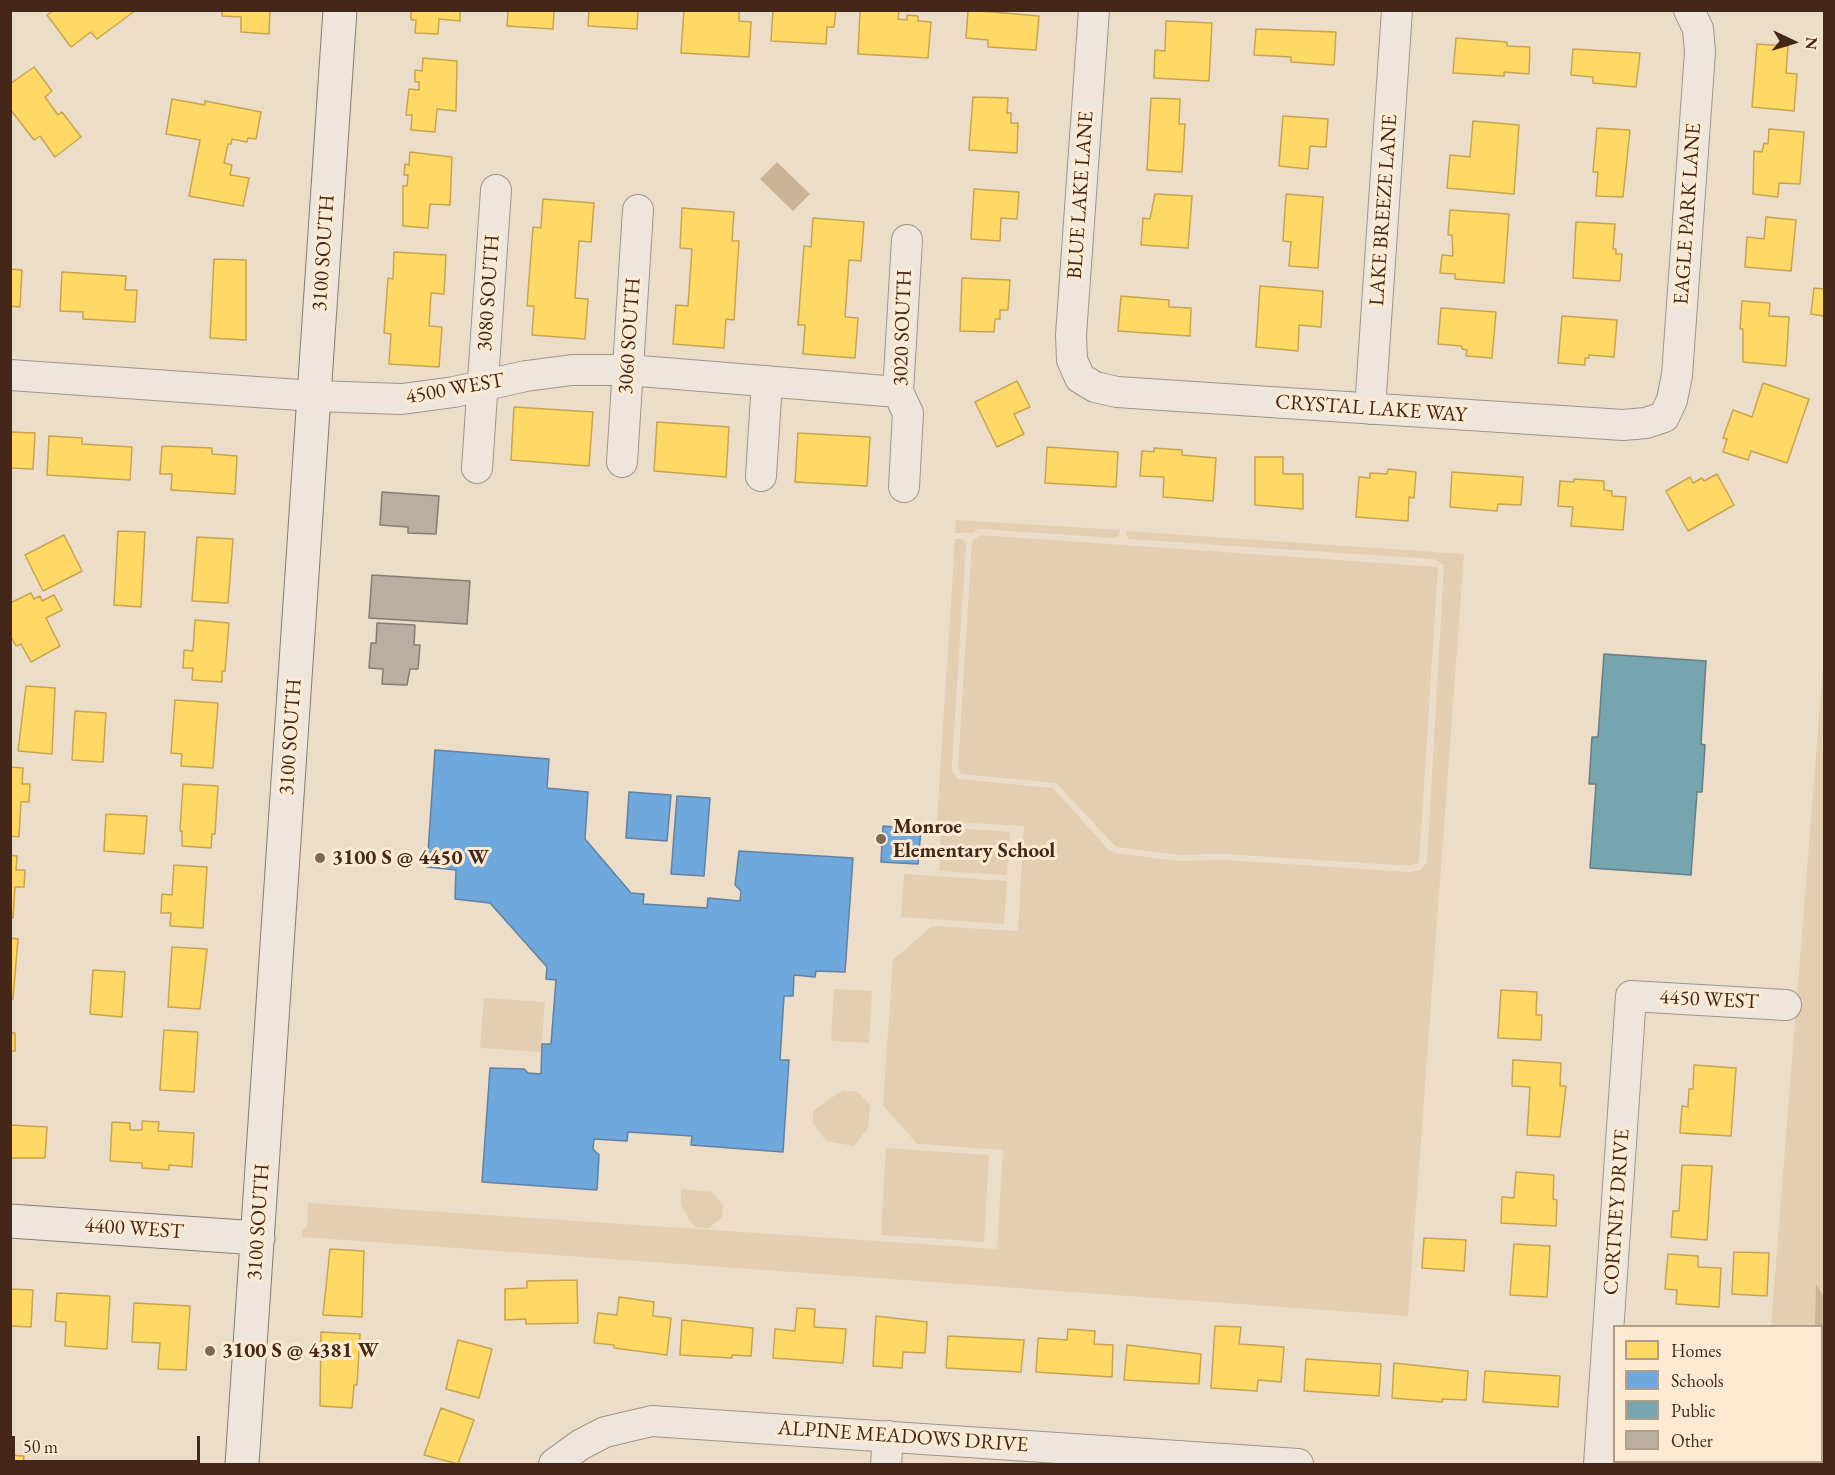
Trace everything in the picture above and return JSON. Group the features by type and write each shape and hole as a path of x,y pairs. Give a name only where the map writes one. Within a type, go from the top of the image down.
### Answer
{"main road":[{"name":"3100 SOUTH","path":"242,1464 340,10"},
{"name":"4400 WEST","path":"10,1221 258,1238"}],"street":[{"name":"BLUE LAKE LANE","path":"1080,378 1072,360 1071,335 1094,10"},
{"name":"LAKE BREEZE LANE","path":"1370,409 1397,10"},
{"name":"EAGLE PARK LANE","path":"1664,417 1672,400 1677,375 1700,52 1698,29 1689,11"},
{"name":"3080 SOUTH","path":"477,468 496,190"},
{"name":"3060 SOUTH","path":"622,462 638,210"},
{"name":"3020 SOUTH","path":"904,487 908,413 898,392 907,240"},
{"name":"4500 WEST","path":"10,375 314,396 402,399 482,386 526,376 572,370 628,370 898,392"},
{"name":"CRYSTAL LAKE WAY","path":"1080,378 1095,387 1117,392 1623,426 1646,423 1664,417"},
{"path":"761,476 767,381"},
{"name":"4450 WEST","path":"1631,996 1786,1005"},
{"name":"CORTNEY DRIVE","path":"1599,1464 1631,996"},
{"name":"ALPINE MEADOWS DRIVE","path":"554,1464 580,1444 605,1432 652,1420 887,1450 1298,1464"}],"shaded area":[{"path":"777,162 810,194 793,211 760,179"},
{"path":"956,520 1120,530 1119,535 1115,538 978,529 972,533 955,533"},
{"path":"1126,531 1464,554 1408,1316 302,1237 302,1231 307,1226 308,1203 997,1249 1003,1150 917,1144 883,1105 893,960 932,926 1018,931 1024,826 937,821 955,539 963,539 966,545 952,765 952,771 958,779 1053,788 1108,849 1115,853 1177,861 1225,860 1410,872 1421,870 1427,862 1444,565 1433,559 1128,539"},
{"path":"980,535 1438,567 1419,863 1410,866 1225,854 1178,855 1116,847 1056,783 961,774 958,766 972,541"},
{"path":"1824,654 1824,1464 1760,1464 1823,1463 1823,1325 1771,1325"},
{"path":"941,827 1010,832 1007,875 939,871"},
{"path":"904,874 1007,881 1004,924 901,917"},
{"path":"834,989 872,991 869,1043 831,1041"},
{"path":"484,998 545,1002 541,1052 480,1048"},
{"path":"843,1090 858,1092 870,1105 868,1128 854,1146 826,1141 813,1123 813,1111"},
{"path":"886,1148 989,1155 984,1242 881,1235"},
{"path":"681,1189 712,1192 723,1205 722,1217 709,1228 696,1227 690,1222 681,1205"},
{"path":"1816,1284 1824,1297 1824,1464 1806,1464 1823,1463 1823,1325 1815,1325"}],"building: Homes":[{"path":"54,10 136,10 97,39 91,32 71,47 47,15"},
{"path":"222,10 270,10 269,34 241,32 241,17 222,16"},
{"path":"411,10 460,10 460,21 439,19 438,34 415,33 416,20 411,20"},
{"path":"508,10 554,10 553,29 507,26"},
{"path":"589,10 638,10 637,29 588,26"},
{"path":"684,10 739,10 739,21 751,22 749,57 681,53"},
{"path":"773,10 836,10 834,27 827,27 826,44 771,41"},
{"path":"899,10 898,19 907,20 907,15 918,16 918,21 931,22 928,58 858,54 860,11"},
{"path":"968,10 1039,16 1036,50 988,47 988,40 966,38"},
{"path":"1166,21 1212,23 1209,81 1154,78 1155,50 1165,51"},
{"path":"1256,29 1336,32 1334,65 1291,62 1291,57 1254,55"},
{"path":"1456,38 1507,42 1507,46 1530,47 1529,74 1504,72 1504,76 1453,73"},
{"path":"1757,44 1788,46 1786,73 1797,74 1794,111 1752,107"},
{"path":"1573,49 1640,53 1636,87 1593,83 1593,77 1571,75"},
{"path":"423,58 457,61 456,111 437,109 435,132 411,130 412,115 406,115 409,89 419,90 419,82 415,82 415,70 422,71"},
{"path":"34,67 52,91 45,97 58,115 62,112 81,137 55,157 40,136 34,140 10,109 10,84"},
{"path":"973,97 1008,98 1007,113 1011,113 1011,123 1018,123 1017,153 969,150"},
{"path":"1151,98 1180,99 1179,124 1185,124 1182,172 1147,170"},
{"path":"172,99 205,105 205,101 261,112 256,139 248,138 247,142 232,139 231,144 228,144 224,163 232,165 230,175 249,178 243,206 189,196 200,140 166,134"},
{"path":"1283,116 1328,119 1326,147 1310,146 1308,169 1279,166"},
{"path":"1473,121 1519,125 1514,194 1447,188 1450,155 1470,157"},
{"path":"1597,128 1630,130 1623,197 1596,196 1598,172 1593,172"},
{"path":"1769,129 1804,132 1800,184 1779,183 1778,197 1753,194 1754,151 1762,152 1764,143 1768,144"},
{"path":"410,152 452,157 450,205 430,204 428,228 403,226 403,186 407,186 408,175 404,175 405,164 409,165"},
{"path":"974,189 1019,192 1017,219 1001,218 1000,241 971,239"},
{"path":"1155,194 1192,196 1188,248 1141,245 1143,218 1150,219"},
{"path":"1286,194 1323,197 1318,268 1289,266 1291,242 1283,241"},
{"path":"543,199 594,203 591,242 579,241 575,298 588,299 585,339 532,335 534,306 527,306 533,227 541,228"},
{"path":"682,208 734,212 732,241 739,241 734,320 726,319 724,348 673,344 676,305 688,306 692,249 680,248"},
{"path":"1450,210 1509,214 1504,283 1455,279 1455,274 1440,273 1442,255 1453,256 1452,235 1448,235"},
{"path":"1766,217 1796,220 1791,271 1745,267 1747,237 1764,239"},
{"path":"813,218 864,222 861,261 849,260 845,317 858,318 855,358 803,354 805,325 798,325 804,246 811,247"},
{"path":"1576,222 1615,224 1613,249 1616,249 1616,254 1622,254 1620,281 1573,278"},
{"path":"394,252 446,255 444,294 431,293 429,326 442,327 439,367 389,364 391,334 384,333 388,278 393,279"},
{"path":"214,259 246,260 246,340 210,338"},
{"path":"10,269 22,270 20,307 10,306"},
{"path":"62,272 126,276 125,290 137,290 135,322 83,319 83,312 60,311"},
{"path":"962,278 1010,280 1008,310 1000,310 1000,319 995,319 994,332 960,331"},
{"path":"1260,286 1323,291 1321,327 1299,325 1298,351 1256,347"},
{"path":"1814,288 1824,289 1824,316 1811,314"},
{"path":"1121,296 1169,300 1169,307 1191,308 1190,336 1118,331"},
{"path":"1742,301 1770,303 1769,316 1789,317 1786,366 1743,362 1743,329 1740,329"},
{"path":"1441,308 1496,312 1492,358 1466,356 1467,350 1462,349 1462,346 1438,344"},
{"path":"1562,316 1617,320 1614,357 1589,355 1589,358 1585,358 1585,365 1558,363"},
{"path":"1017,381 1030,407 1014,414 1024,434 997,447 975,402"},
{"path":"1763,383 1809,399 1787,463 1751,451 1748,460 1723,452 1727,439 1723,438 1733,410 1752,417"},
{"path":"514,407 593,412 589,466 511,460"},
{"path":"657,422 729,427 726,477 654,471"},
{"path":"10,432 35,433 33,469 10,468"},
{"path":"798,433 870,437 867,486 795,482"},
{"path":"49,436 82,438 82,444 132,447 130,480 47,475"},
{"path":"162,446 212,448 212,454 237,456 235,494 171,490 172,474 160,474"},
{"path":"1047,447 1118,452 1116,487 1045,483"},
{"path":"1154,448 1182,450 1182,455 1216,458 1213,501 1163,497 1164,477 1140,476 1142,451 1154,452"},
{"path":"1255,457 1283,457 1283,474 1303,474 1303,509 1255,505"},
{"path":"1388,469 1416,472 1414,498 1409,497 1408,521 1356,517 1359,477 1370,478 1370,473 1387,474"},
{"path":"1452,472 1523,477 1521,505 1498,504 1497,511 1450,507"},
{"path":"1717,474 1734,505 1688,531 1666,491 1690,477 1693,483 1702,478 1704,481"},
{"path":"1574,479 1604,481 1604,490 1612,491 1612,496 1626,497 1623,530 1571,526 1573,507 1558,506 1560,481 1574,482"},
{"path":"118,531 145,532 141,607 114,605"},
{"path":"64,535 82,571 43,591 25,555"},
{"path":"197,537 233,539 228,603 192,601"},
{"path":"31,593 34,599 40,596 42,601 54,595 62,610 46,618 60,646 31,662 21,644 16,646 10,635 10,603"},
{"path":"195,620 229,623 222,682 192,680 193,668 183,668 184,650 193,651"},
{"path":"26,686 55,688 52,754 18,751"},
{"path":"175,700 218,703 213,768 181,766 182,754 171,753"},
{"path":"75,711 106,713 103,762 72,760"},
{"path":"10,767 23,768 22,784 30,784 29,802 21,802 19,837 10,836"},
{"path":"183,784 218,786 215,834 212,834 211,848 182,846 182,831 180,831"},
{"path":"106,814 147,816 144,854 104,851"},
{"path":"10,855 17,856 16,870 25,870 24,887 15,887 13,918 10,917"},
{"path":"174,865 207,867 203,928 170,926 171,913 161,913 162,894 172,895"},
{"path":"10,938 18,939 13,999 10,999"},
{"path":"172,947 207,949 200,1009 168,1007"},
{"path":"93,970 125,972 122,1017 90,1014"},
{"path":"1501,990 1537,992 1536,1015 1542,1015 1541,1040 1498,1038"},
{"path":"164,1030 198,1032 194,1092 160,1090"},
{"path":"10,1033 15,1033 15,1051 10,1051"},
{"path":"1513,1060 1561,1063 1560,1086 1566,1086 1560,1137 1527,1135 1530,1087 1512,1086"},
{"path":"1694,1065 1736,1068 1731,1136 1680,1133 1682,1106 1688,1107 1689,1089 1693,1089"},
{"path":"142,1121 159,1122 158,1131 194,1133 192,1167 169,1165 169,1170 142,1168 142,1163 110,1161 112,1122 130,1123 130,1130 142,1130"},
{"path":"10,1125 47,1127 45,1158 10,1158"},
{"path":"1682,1165 1712,1166 1707,1240 1671,1237 1673,1211 1679,1211"},
{"path":"1516,1172 1554,1175 1553,1199 1557,1200 1556,1226 1501,1223 1502,1197 1514,1198"},
{"path":"1424,1238 1466,1240 1464,1271 1422,1268"},
{"path":"1514,1244 1550,1246 1547,1297 1510,1295"},
{"path":"330,1249 364,1251 362,1317 323,1315"},
{"path":"1734,1252 1769,1253 1767,1296 1732,1294"},
{"path":"1668,1254 1698,1256 1698,1267 1721,1268 1719,1307 1676,1304 1677,1290 1665,1289"},
{"path":"577,1280 578,1323 526,1324 526,1319 505,1320 505,1289 527,1288 527,1281"},
{"path":"10,1289 33,1290 31,1327 10,1326"},
{"path":"57,1293 110,1296 107,1349 65,1346 66,1322 55,1321"},
{"path":"619,1297 654,1302 653,1316 671,1318 667,1355 594,1343 598,1313 617,1315"},
{"path":"134,1303 190,1306 186,1370 158,1369 160,1343 132,1342"},
{"path":"797,1308 815,1309 814,1327 846,1329 843,1363 773,1358 775,1329 795,1331"},
{"path":"876,1316 927,1322 925,1353 903,1352 902,1368 873,1366"},
{"path":"682,1320 753,1328 751,1356 732,1355 732,1358 680,1355"},
{"path":"1215,1326 1241,1327 1239,1344 1284,1347 1281,1382 1258,1380 1257,1391 1211,1388"},
{"path":"1068,1329 1095,1331 1094,1344 1113,1345 1112,1377 1036,1372 1038,1338 1067,1340"},
{"path":"321,1332 360,1334 357,1385 354,1385 352,1408 320,1406"},
{"path":"948,1336 1024,1340 1021,1372 946,1368"},
{"path":"458,1340 492,1349 479,1398 446,1389"},
{"path":"1127,1345 1201,1354 1199,1384 1124,1380"},
{"path":"1306,1359 1381,1364 1379,1396 1304,1391"},
{"path":"1394,1363 1468,1371 1466,1400 1442,1399 1442,1402 1392,1398"},
{"path":"1485,1371 1560,1376 1558,1407 1483,1402"},
{"path":"441,1408 474,1420 458,1464 424,1455"},
{"path":"10,1455 24,1456 23,1464 10,1464"},
{"path":"1660,1463 1697,1463 1697,1464"}],"building: Schools":[{"path":"435,750 549,759 547,788 588,792 585,839 631,893 644,894 643,904 707,908 708,898 740,901 741,891 735,885 739,851 853,858 845,972 816,971 815,977 794,975 793,996 784,996 780,1060 789,1060 783,1152 691,1145 692,1136 628,1132 627,1141 594,1139 593,1149 599,1155 597,1190 482,1182 490,1068 524,1069 528,1073 541,1074 542,1044 551,1044 556,980 546,979 547,967 490,903 455,899 456,870 427,867"},
{"path":"629,792 671,795 667,841 626,838"},
{"path":"677,796 710,798 704,876 671,874"},
{"path":"883,826 921,829 918,864 881,862"}],"building: Public":[{"path":"1604,654 1706,661 1701,744 1705,745 1702,792 1697,792 1691,875 1590,868 1596,784 1589,784 1592,737 1598,737"}],"building: Other":[{"path":"382,492 439,496 436,534 408,533 408,527 380,525"},
{"path":"372,575 470,581 467,624 369,618"},
{"path":"377,623 415,625 414,645 420,645 418,669 410,669 407,685 382,684 383,669 369,668 371,643 376,643"}],"place":[{"name":"Monroe Elementary School","path":"881,839"},
{"name":"3100 S @ 4450 W","path":"320,858"},
{"name":"3100 S @ 4381 W","path":"210,1351"}]}
